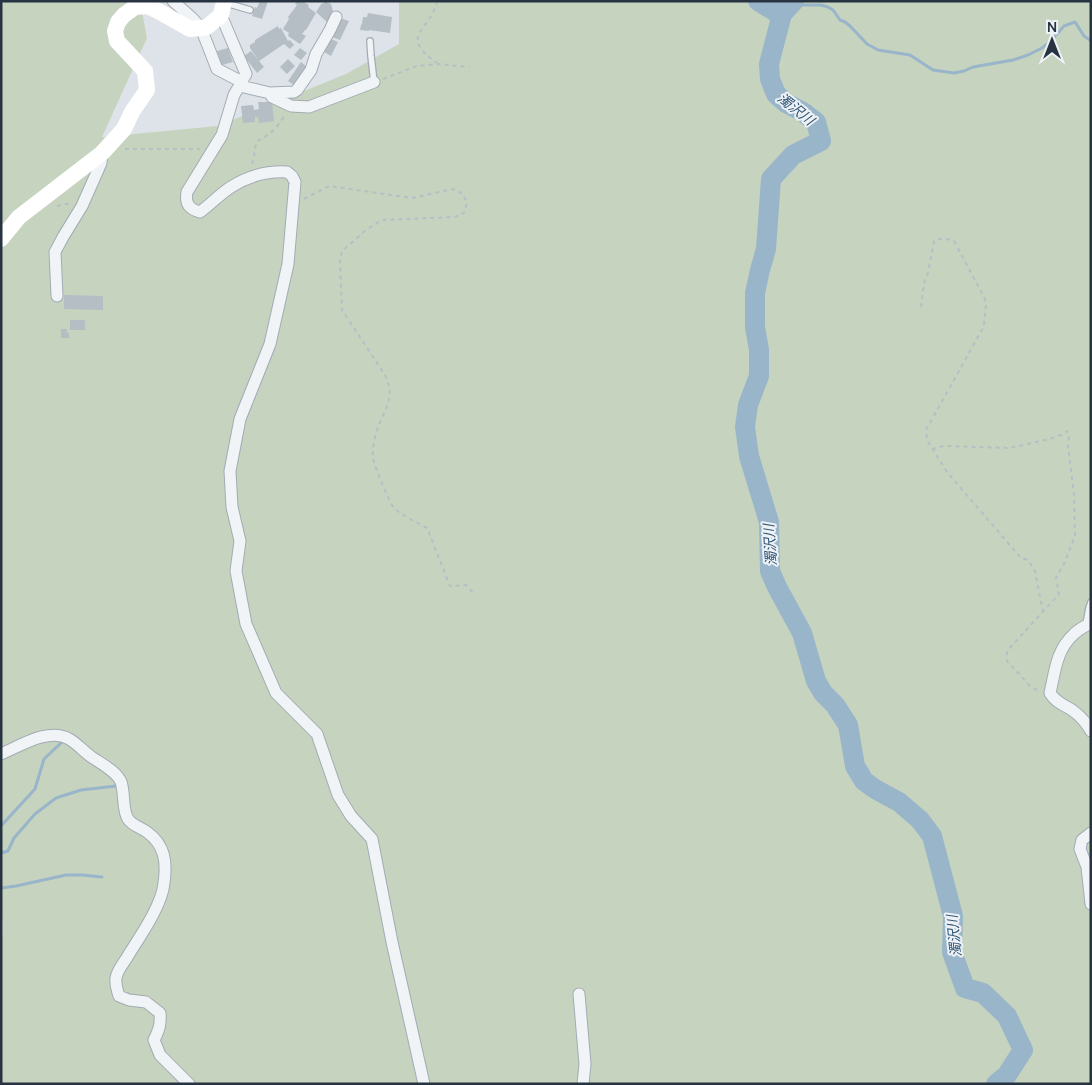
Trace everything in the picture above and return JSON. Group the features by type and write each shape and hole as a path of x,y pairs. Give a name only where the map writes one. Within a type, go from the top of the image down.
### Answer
{"street":[{"path":"173,1 200,28 217,68 241,84 270,94 289,93 297,90 311,70 316,54 336,17"},
{"path":"1,239 19,217 107,149 124,129 132,112 147,90 144,71 117,41 115,31 118,22 124,15 135,7 148,6 190,30 207,27 223,6"},
{"path":"223,6 246,74 234,95 222,135 187,192 187,204 200,212 232,187 248,178 266,173 287,172 292,176 294,182 288,264 270,344 240,419 230,471 232,507 240,541 236,571 246,624 276,693 318,734 338,794 351,816 372,839 392,942 424,1084"},
{"path":"270,94 272,97 291,106 309,107 374,82"},
{"path":"57,296 55,252 82,206 107,149"},
{"path":"1088,624 1074,634 1062,648 1050,693 1060,704 1073,711 1091,731"},
{"path":"1,754 46,735 58,734 68,738 91,757 117,774 123,789 127,817 136,827 151,836 164,854 164,888 152,916 120,968 116,976 115,986 119,996 129,1000 146,1002 160,1013 160,1028 154,1040 160,1055 189,1084"},
{"path":"1091,833 1082,840 1080,849 1087,867 1091,904"},
{"path":"579,994 585,1064 583,1084"}],"lane":[{"path":"223,6 250,10"},
{"path":"370,41 374,82"},
{"path":"1088,624 1088,608 1091,602"}],"path":[{"path":"437,1 430,18 418,34 418,43 438,64"},
{"path":"374,82 417,66 438,64 470,67"},
{"path":"248,178 255,156 256,141 275,129 284,118 288,104"},
{"path":"107,149 199,150 218,142"},
{"path":"293,204 329,186 412,198 453,189 463,194 467,203 464,213 454,217 382,220 366,230 342,251 340,261 342,310 386,375 390,384 390,396 377,431 373,458 392,507 427,528 450,586 466,585 475,595"},
{"path":"921,308 924,284 934,241 938,238 954,241 984,297 986,304 984,326 926,430 927,440 947,472 1022,558 1028,560 1034,572 1043,612"},
{"path":"932,449 944,446 1009,448 1050,439 1067,431 1074,495 1075,536 1064,564 1056,578 1059,594 1007,651 1008,662 1030,686 1052,697"}],"green space":[{"path":"1,1 140,1 147,38 102,137 218,126 346,74 399,44 399,1 1091,1 1091,1084 1,1084 1,936 3,935 1,885"}],"water":[{"path":"787,1 802,1 784,17 771,65 767,64 777,20 776,15 780,13"}],"building":[{"path":"260,1 268,1 262,19 252,16 255,7 257,8"},
{"path":"297,1 302,1 309,5 308,7 316,13 302,34 306,36 300,44 288,36 289,33 283,29 289,19 288,17 297,5 295,4"},
{"path":"325,1 331,4 333,11 327,22 316,12"},
{"path":"368,13 392,17 390,33 360,30 363,17 367,17"},
{"path":"340,18 349,21 340,40 332,37"},
{"path":"278,26 288,41 290,40 294,45 290,49 284,44 259,61 250,45"},
{"path":"331,39 338,42 331,56 324,52"},
{"path":"228,48 233,62 222,65 217,51"},
{"path":"300,48 307,53 301,60 294,55"},
{"path":"251,51 264,67 257,73 244,56"},
{"path":"288,59 295,66 287,74 280,67"},
{"path":"301,62 308,68 295,86 288,81"},
{"path":"258,102 272,102 274,121 259,123 258,117 255,117 255,122 243,123 241,106 253,105 254,110 259,109"},
{"path":"64,295 103,296 103,310 64,309"},
{"path":"70,320 85,320 85,330 70,330"},
{"path":"61,329 67,329 69,338 61,338"}],"waterway":[{"path":"758,1 781,17"},
{"name":"濁沢川","path":"794,1 782,14 769,64 770,79 776,94 786,103 816,122 821,141 793,155 771,179 766,249 755,293 755,327 759,350 759,376 748,405 745,427 749,456 769,522 770,571 802,633 816,681 848,725 855,766 864,781 899,802 920,820 932,836 953,916 952,952 965,988 983,993 1007,1016 1023,1050 1007,1075 996,1084"},
{"path":"795,2 802,5 828,7 867,44 878,50 910,55 933,70 954,73 1028,55 1050,42 1064,26 1075,22 1084,36 1091,41"},
{"path":"1,826 35,789 44,759 61,743"},
{"path":"1,853 8,851 14,838 35,814 56,798 81,790 116,786"},
{"path":"1,888 66,875 102,877"}]}
